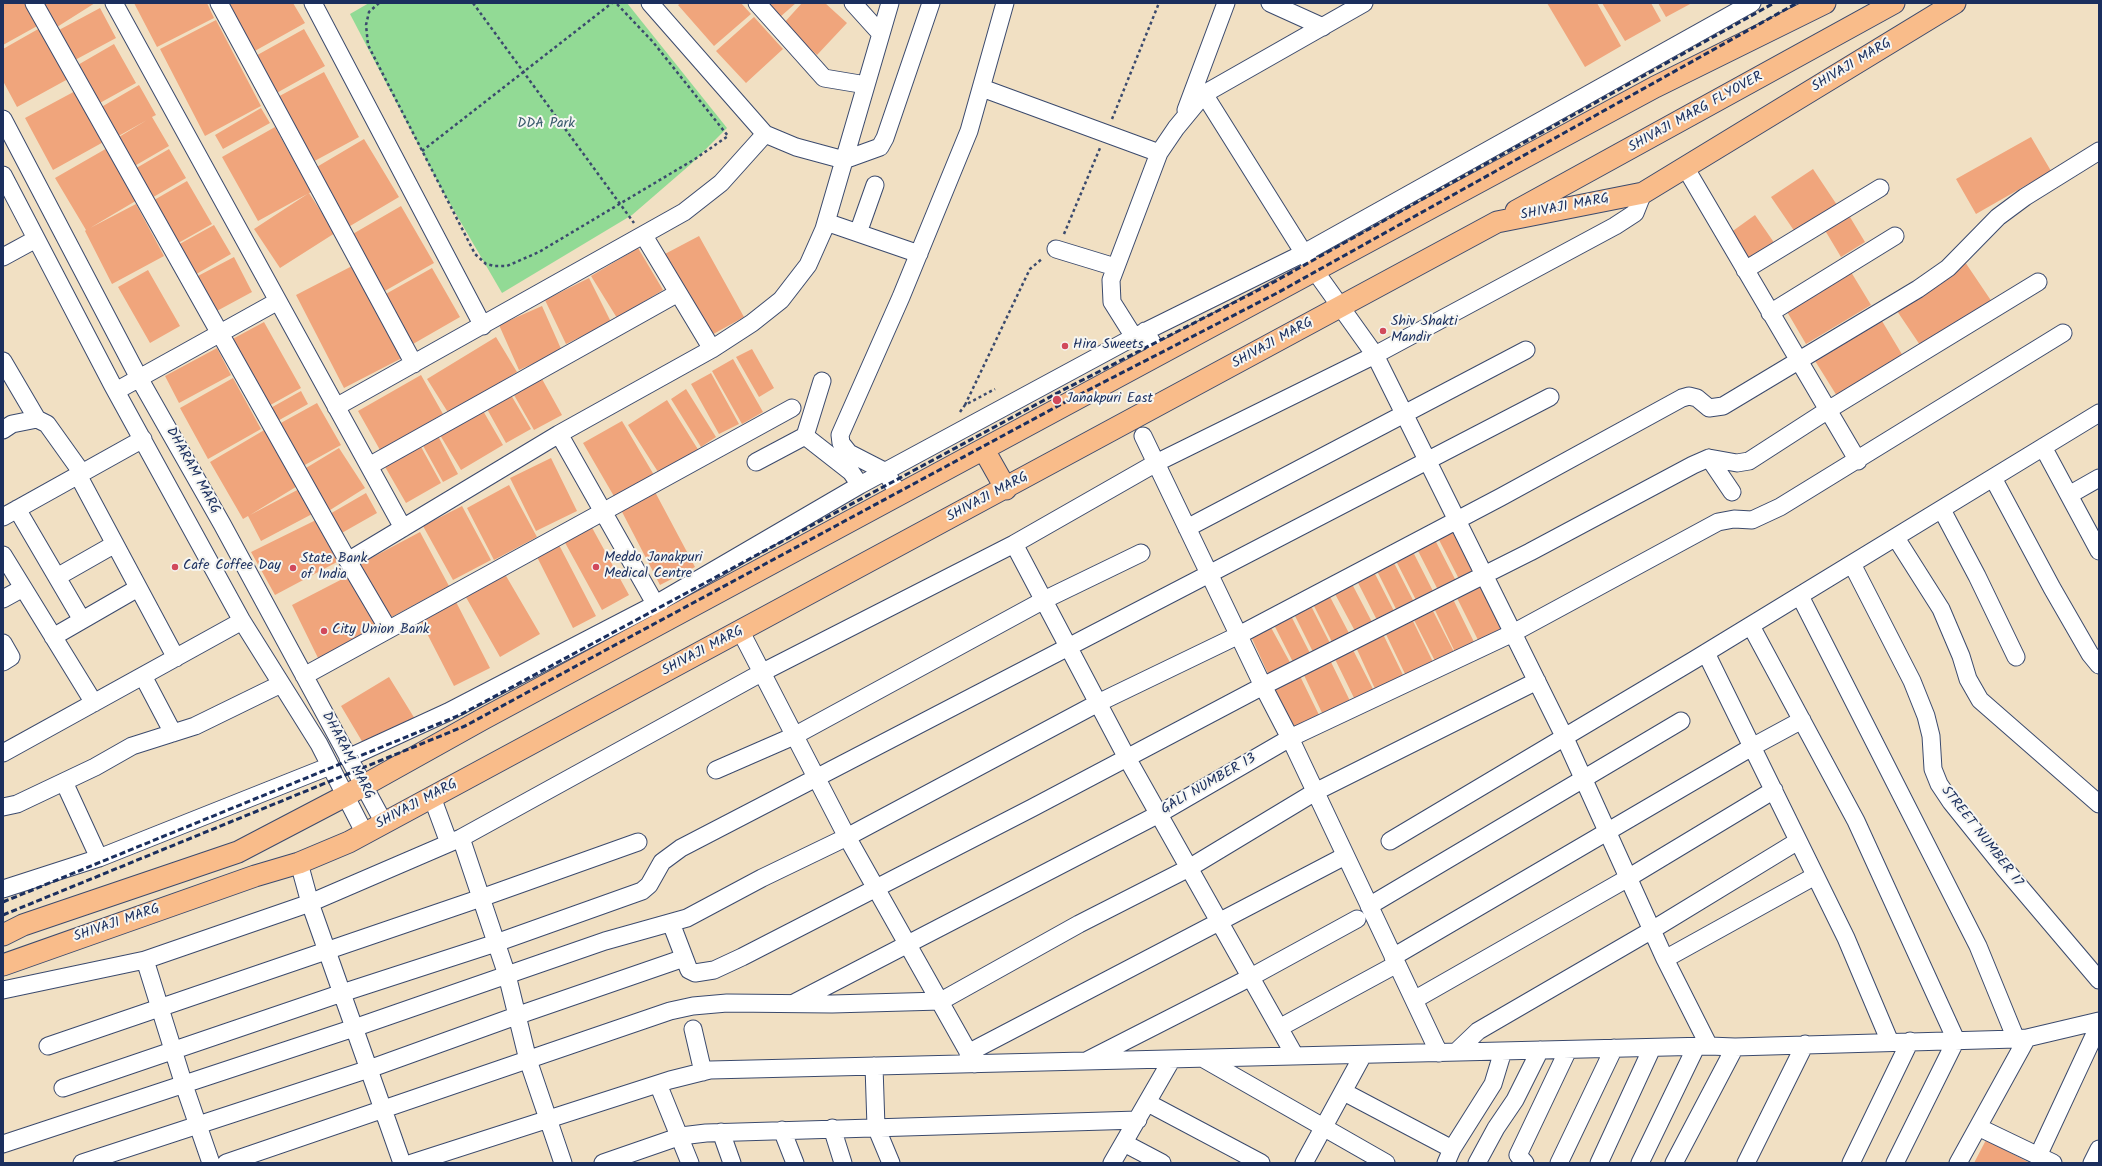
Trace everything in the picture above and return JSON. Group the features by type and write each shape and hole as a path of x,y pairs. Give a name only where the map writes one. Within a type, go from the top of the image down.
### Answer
{"main road":[{"name":"SHIVAJI MARG","path":"3,935 24,925 238,852 364,786 661,613 899,495 1655,87 1825,3"},
{"name":"SHIVAJI MARG FLYOVER","path":"1497,222 1894,3"},
{"name":"SHIVAJI MARG","path":"3,965 255,876 299,863 349,842 1006,489 1497,222 1643,193 1955,3"},
{"path":"984,450 1006,489"}],"street":[{"path":"34,3 348,561 388,629"},
{"path":"114,3 403,528"},
{"path":"219,3 414,364"},
{"path":"650,3 765,134 796,147 844,160 880,147 885,138 931,3"},
{"path":"757,3 824,78 866,85"},
{"path":"853,3 881,34"},
{"path":"348,561 559,434 712,349 752,323 781,300 808,265 826,222 890,3"},
{"path":"899,495 886,472 849,452 841,444 840,435 919,254 970,131 1005,3"},
{"path":"1182,121 1226,3"},
{"path":"1270,3 1322,27"},
{"path":"1160,355 1112,302 1111,280 1159,153 1204,94 1364,3"},
{"path":"348,758 661,613 860,485 1140,334 1304,253 1752,3"},
{"path":"315,4 483,326"},
{"path":"982,88 1159,153"},
{"path":"1204,94 1315,271 1342,306 1375,355 1485,574 1564,736 1652,930 1702,1046"},
{"name":"DHARAM MARG","path":"3,119 140,378 222,524 384,823"},
{"path":"336,407 644,236 684,212 721,183 765,134"},
{"path":"3,1144 354,1028 606,941 687,918 762,878 848,837 1098,703 1239,634 1616,435 1682,398 1690,396 1697,398 1709,408 1723,406 1918,289 1948,268 1998,217 2025,197 2099,150"},
{"path":"1685,167 1858,461"},
{"name":"DHARAM MARG","path":"3,175 116,391 242,621 319,744 365,834"},
{"path":"858,233 875,185"},
{"path":"1745,270 1880,188"},
{"path":"3,990 145,960 310,904 455,840 761,673 1014,544 1156,463 1375,355 1615,226 1635,213 1643,193"},
{"path":"826,222 919,254"},
{"path":"644,236 712,349"},
{"path":"1770,313 1895,236"},
{"path":"3,257 36,239"},
{"path":"1056,249 1115,267"},
{"path":"671,923 689,970 695,973 714,970 790,933 876,887 1032,808 1263,686 1485,574 1709,458 1737,463 1749,461 1828,410 2038,282"},
{"path":"369,466 678,293"},
{"path":"116,391 278,301"},
{"name":"GALI NUMBER 13","path":"794,1003 909,945 1159,814 1290,738 1513,633 1718,522 1734,519 1752,520 1791,501 2063,333"},
{"path":"1187,528 1526,350"},
{"path":"4,365 37,419 47,424 80,474 115,544 176,658"},
{"path":"756,462 805,436 822,381"},
{"path":"63,1088 342,993 496,943 642,891 649,885 662,862 681,848 817,779 1550,397"},
{"path":"304,676 792,408"},
{"path":"1390,841 1751,626 2099,413"},
{"path":"3,430 12,424 37,419"},
{"path":"559,434 661,613"},
{"path":"805,436 851,472 860,485"},
{"path":"1143,436 1263,686 1290,738 1414,1000 1448,1052"},
{"path":"82,620 57,577 10,513 143,439"},
{"path":"2043,447 2099,549"},
{"path":"1709,458 1732,492"},
{"path":"1993,478 2052,588 2090,654 2099,665"},
{"path":"2069,495 2099,478"},
{"path":"1942,510 1977,576 2016,657"},
{"path":"1896,538 1940,608 1968,678 1980,700 2099,804"},
{"path":"57,577 115,544"},
{"path":"1014,544 1127,758 1295,1056"},
{"path":"716,770 794,736 1044,600 1141,553"},
{"path":"3,555 94,703"},
{"name":"STREET NUMBER 17","path":"1852,564 1906,669 1926,716 1931,736 1933,769 1939,784 1950,802 2099,980"},
{"path":"3,599 23,588"},
{"path":"53,637 138,588"},
{"path":"1800,596 1978,946 2022,1038"},
{"path":"3,753 242,621"},
{"path":"1751,626 1856,821 1956,1040"},
{"path":"741,632 761,673 848,837 941,1001 971,1058"},
{"path":"3,643 11,657 3,662"},
{"path":"1706,653 1846,938 1890,1042"},
{"path":"143,676 173,732"},
{"path":"226,1163 670,1011 693,1006 727,1003 905,1003 941,1001 1072,928 1189,868 1315,792 1536,681"},
{"path":"3,807 17,804 64,782 132,746 195,726 281,684"},
{"path":"1279,1028 1607,832 1752,747 1802,720"},
{"path":"1369,906 1584,780 1680,721"},
{"path":"3,889 99,858 330,766"},
{"path":"64,782 99,858"},
{"path":"1414,1000 1628,878 1774,790"},
{"path":"432,797 455,840 481,898 507,975 528,1060 563,1163"},
{"path":"1448,1052 1478,1030 1652,930 1798,841"},
{"path":"48,1046 481,898 638,842"},
{"path":"971,1058 1219,921 1345,856"},
{"path":"299,863 310,904 402,1163"},
{"path":"1664,959 1815,876"},
{"path":"1084,1061 1251,977 1357,919"},
{"path":"82,1163 369,1069 684,958"},
{"path":"145,960 184,1085 211,1163"},
{"path":"412,1163 658,1084 703,1072 874,1066 971,1058 1084,1061 1702,1046 1735,1047 2022,1038 2099,1021"},
{"path":"1978,1127 2046,1160 2099,1025"},
{"path":"692,1029 703,1072"},
{"path":"1958,1163 1978,1127 2022,1038"},
{"path":"1895,1163 1956,1040"},
{"path":"1851,1163 1910,1041"},
{"path":"1746,1163 1805,1044"},
{"path":"1640,1163 1702,1046"},
{"path":"1674,1163 1735,1047"},
{"path":"1559,1163 1614,1048"},
{"path":"1599,1163 1652,1048"},
{"path":"1477,1163 1496,1128 1515,1100 1540,1050"},
{"path":"1525,1163 1518,1155 1568,1050"},
{"path":"1344,1092 1449,1156 1493,1084 1503,1051"},
{"path":"1304,1163 1344,1092 1363,1054"},
{"path":"1204,1058 1386,1163"},
{"path":"1112,1163 1172,1059"},
{"path":"874,1066 876,1127 891,1163"},
{"path":"658,1084 681,1136 690,1163"},
{"path":"1148,1103 1261,1163"},
{"path":"603,1163 681,1136 721,1132 1138,1120"},
{"path":"832,1128 843,1163"},
{"path":"782,1130 795,1163"},
{"path":"721,1132 732,1163"},
{"path":"1124,1143 1162,1163"},
{"path":"2092,1163 2099,1149"}],"path":[{"path":"379,3 369,12 366,25 368,45 475,254 486,264 507,266 539,252 695,159 728,136 653,42 616,3"},
{"path":"473,3 620,204"},
{"path":"422,151 612,3"},
{"path":"965,404 1026,275 1036,263 1056,249 1062,239 1158,3"}],"green space":[{"name":"DDA Park","path":"369,3 627,3 727,128 691,164 632,215 502,293 442,190 350,14"}],"building":[{"path":"3,3 26,3 39,25 3,45"},
{"path":"95,3 57,27 42,4"},
{"path":"134,3 207,3 214,18 157,47"},
{"path":"225,3 293,3 305,23 253,52"},
{"path":"681,3 741,3 751,14 714,46 678,5"},
{"path":"767,3 796,3 780,17"},
{"path":"802,3 825,3 847,23 817,55 783,24"},
{"path":"1547,3 1597,3 1621,46 1585,67"},
{"path":"1602,3 1651,3 1661,21 1625,41"},
{"path":"1658,3 1692,3 1666,17"},
{"path":"100,8 116,38 75,60 59,30"},
{"path":"754,17 783,49 746,83 716,51"},
{"path":"216,20 261,106 205,136 160,49"},
{"path":"40,28 68,79 17,107 3,81 3,49"},
{"path":"304,29 325,66 273,95 252,58"},
{"path":"114,44 136,83 98,104 76,66"},
{"path":"324,72 359,137 309,164 274,99"},
{"path":"139,85 156,115 152,117 169,146 131,168 114,140 147,120 115,138 98,109"},
{"path":"79,89 107,140 53,170 25,118"},
{"path":"261,108 270,123 223,149 215,135"},
{"path":"275,127 311,192 258,221 222,157"},
{"path":"2031,137 2051,171 1976,214 1956,179"},
{"path":"364,139 399,197 345,229 310,171"},
{"path":"109,147 139,199 90,228 136,204 164,256 112,284 85,231 86,230 55,178"},
{"path":"169,149 186,178 150,199 133,170"},
{"path":"1813,169 1837,205 1795,232 1771,197"},
{"path":"187,181 212,224 173,246 149,203"},
{"path":"309,193 335,233 280,268 254,229"},
{"path":"401,206 434,263 383,292 351,235"},
{"path":"1847,212 1865,242 1841,257 1823,227"},
{"path":"1755,215 1775,244 1749,262 1730,233"},
{"path":"214,225 231,254 193,276 176,246"},
{"path":"699,236 744,317 708,337 663,255"},
{"path":"638,248 663,290 617,318 591,276"},
{"path":"234,257 252,292 215,312 196,277"},
{"path":"1965,262 1992,302 1922,348 1895,308"},
{"path":"354,265 402,358 344,388 296,295"},
{"path":"432,268 460,317 413,344 384,295"},
{"path":"148,270 180,326 150,343 118,287"},
{"path":"1851,272 1871,305 1806,344 1786,310"},
{"path":"589,278 611,322 566,344 545,300"},
{"path":"542,306 562,351 519,370 499,325"},
{"path":"1879,316 1903,356 1837,396 1812,356"},
{"path":"264,322 301,388 265,408 227,342"},
{"path":"496,337 517,372 449,414 427,379"},
{"path":"217,348 231,375 179,403 165,376"},
{"path":"752,349 774,388 759,397 736,357"},
{"path":"733,359 763,412 742,424 712,371"},
{"path":"711,373 739,424 719,434 691,384"},
{"path":"421,375 443,414 380,450 358,411"},
{"path":"233,378 261,429 208,459 180,408"},
{"path":"542,379 562,415 534,430 514,395"},
{"path":"686,389 716,437 701,447 671,399"},
{"path":"301,391 308,404 274,423 267,410"},
{"path":"511,395 531,429 506,443 487,409"},
{"path":"667,400 699,451 660,475 628,425"},
{"path":"317,403 341,445 303,466 279,424"},
{"path":"482,409 503,445 461,470 440,435"},
{"path":"622,421 654,475 615,498 583,443"},
{"path":"266,429 299,485 250,515 301,488 314,513 261,541 248,516 243,519 210,462"},
{"path":"437,434 458,474 443,482 421,442"},
{"path":"420,445 441,483 406,503 384,465"},
{"path":"339,448 365,488 327,512 301,471"},
{"path":"551,458 577,511 536,531 510,478"},
{"path":"509,485 537,537 494,560 467,508"},
{"path":"654,490 695,567 660,585 620,508"},
{"path":"366,493 377,513 340,534 328,515"},
{"path":"462,506 491,560 453,580 423,526"},
{"path":"318,519 337,562 275,595 251,552"},
{"name":"Meddo Janakpuri Medical Centre","path":"590,524 629,595 602,610 563,539"},
{"path":"1455,527 1477,570 1459,579 1437,536"},
{"path":"420,532 449,586 388,619 358,565"},
{"path":"1434,538 1456,581 1438,590 1416,547"},
{"path":"558,543 596,616 573,628 536,555"},
{"path":"1411,548 1435,595 1418,604 1394,557"},
{"path":"1392,559 1416,606 1399,615 1375,567"},
{"path":"1372,568 1396,615 1379,624 1355,577"},
{"path":"502,569 540,634 500,657 463,592"},
{"path":"352,574 380,629 319,660 292,605"},
{"path":"1351,582 1373,624 1356,633 1334,592"},
{"path":"1484,583 1506,627 1478,640 1456,596"},
{"path":"1328,593 1351,637 1334,646 1312,602"},
{"path":"1452,597 1474,642 1455,652 1433,606"},
{"path":"454,598 490,668 454,686 418,616"},
{"path":"1310,604 1332,647 1315,656 1293,612"},
{"path":"1431,607 1454,652 1435,661 1412,616"},
{"path":"1288,610 1312,657 1295,666 1271,619"},
{"path":"1411,617 1433,662 1406,676 1384,630"},
{"path":"1268,622 1292,666 1270,678 1249,632"},
{"path":"1382,632 1404,677 1376,691 1355,645"},
{"path":"1351,646 1374,691 1355,700 1333,655"},
{"path":"1329,658 1351,703 1324,717 1302,671"},
{"path":"1299,674 1321,719 1294,732 1272,687"},
{"path":"389,677 415,719 366,748 341,706"},
{"path":"1986,1140 2030,1163 1974,1163"}],"railway":[{"path":"3,902 460,715 1063,390 1274,282 1774,3"},
{"path":"3,915 465,726 1069,400 1279,292 1797,3"}],"place":[{"name":"Shiv Shakti Mandir","path":"1383,331"},
{"name":"Hira Sweets","path":"1065,346"},
{"name":"Janakpuri East","path":"1057,400"},
{"name":"Cafe Coffee Day","path":"175,567"},
{"name":"Meddo Janakpuri Medical Centre","path":"596,567"},
{"name":"State Bank of India","path":"293,568"},
{"name":"City Union Bank","path":"324,631"}]}
